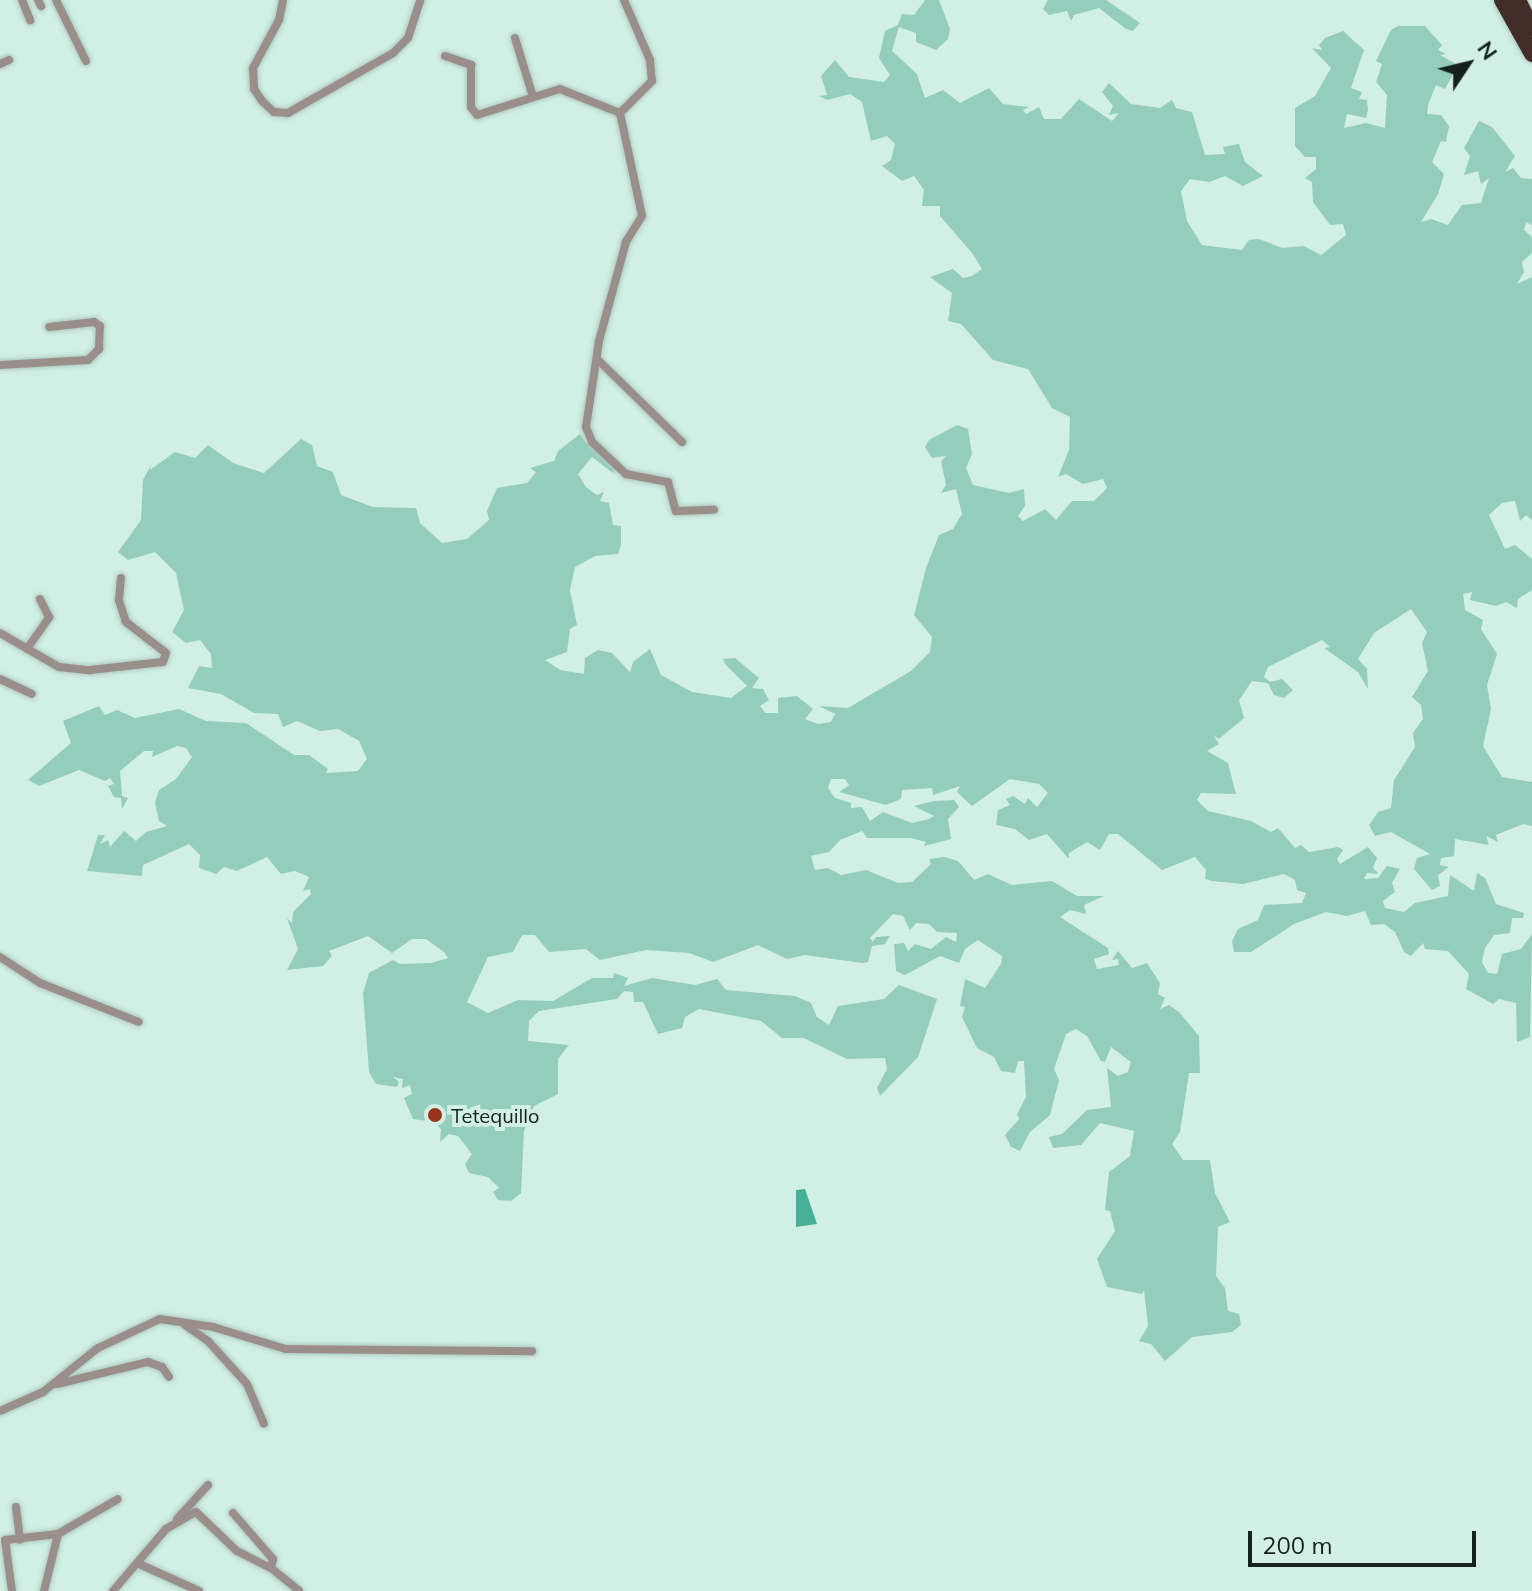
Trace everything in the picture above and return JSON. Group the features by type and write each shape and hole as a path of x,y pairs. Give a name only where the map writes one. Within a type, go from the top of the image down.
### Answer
{"highway":[{"path":"1502,0 1532,54"},
{"path":"1518,0 1532,29"}],"street":[{"path":"22,0 30,20"},
{"path":"56,0 86,61"},
{"path":"283,0 279,20 253,68 254,89 262,101 274,112 288,113 393,53 408,38 420,0"},
{"path":"620,113 652,81 650,60 624,0"},
{"path":"515,38 533,97"},
{"path":"445,56 471,65 471,107 477,115 560,89 620,113"},
{"path":"620,113 642,216 626,242 597,359 586,427 592,442 626,474 668,482 676,511 714,510"},
{"path":"0,365 88,360 99,349 100,326 94,322 49,327"},
{"path":"597,359 682,442"},
{"path":"0,633 59,667 90,670 163,662 166,653 126,622 121,578"},
{"path":"27,649 49,617 40,599"},
{"path":"0,679 32,694"},
{"path":"0,957 40,983 139,1022"},
{"path":"53,1385 98,1348 160,1319 286,1349 532,1351"},
{"path":"181,1322 208,1341 247,1384 264,1424"},
{"path":"0,1411 53,1385 148,1362 162,1367 169,1377"},
{"path":"113,1591 208,1485"},
{"path":"12,1591 5,1540 58,1534 118,1499"},
{"path":"16,1507 20,1540"},
{"path":"177,1519 196,1512 237,1551 271,1568 299,1591"},
{"path":"233,1513 273,1559 271,1568"},
{"path":"44,1591 58,1534"},
{"path":"137,1563 199,1591"}],"shaded area":[{"path":"925,0 939,0 950,29 948,39 936,50 916,42 916,33 899,27 892,51 917,74 925,98 943,90 960,103 989,88 1003,104 1029,107 1023,110 1026,114 1039,107 1044,119 1061,119 1079,99 1112,121 1119,113 1109,115 1113,106 1102,92 1109,83 1131,104 1160,108 1172,100 1176,108 1192,112 1205,155 1225,154 1223,147 1239,144 1245,162 1263,176 1243,186 1225,176 1209,182 1190,179 1181,191 1187,221 1202,245 1242,250 1249,240 1259,239 1282,248 1304,246 1321,255 1346,235 1343,224 1330,225 1313,202 1312,182 1305,178 1316,169 1316,157 1305,157 1295,146 1295,108 1315,96 1331,68 1312,48 1322,50 1319,45 1325,38 1343,31 1364,50 1351,88 1362,92 1359,99 1367,100 1368,110 1366,118 1347,114 1344,128 1366,123 1385,128 1387,95 1376,82 1382,64 1376,61 1391,30 1398,26 1425,26 1442,45 1438,50 1446,54 1440,55 1458,65 1445,89 1436,85 1428,105 1427,114 1441,115 1449,126 1446,142 1441,141 1432,162 1444,174 1438,194 1421,222 1431,219 1448,225 1462,205 1481,203 1489,178 1481,184 1478,171 1464,175 1470,156 1464,148 1479,121 1492,127 1515,156 1505,172 1513,168 1521,178 1532,179 1532,225 1526,222 1524,230 1532,237 1532,253 1522,262 1524,272 1517,284 1532,277 1532,520 1526,515 1520,521 1515,501 1502,503 1489,515 1505,549 1515,545 1532,559 1532,590 1518,599 1517,608 1506,602 1496,606 1470,600 1472,592 1463,594 1465,610 1483,620 1481,629 1497,654 1487,685 1491,709 1483,746 1502,777 1532,782 1532,826 1523,824 1496,835 1498,842 1486,836 1489,845 1455,839 1454,856 1441,858 1440,865 1449,867 1438,875 1440,886 1432,890 1414,869 1417,858 1430,854 1391,832 1375,836 1369,825 1378,812 1391,808 1394,780 1415,747 1413,733 1423,719 1421,705 1412,697 1428,671 1422,643 1427,632 1411,609 1374,633 1358,659 1367,669 1368,689 1358,672 1324,648 1330,647 1322,640 1268,667 1264,677 1270,682 1282,679 1293,690 1284,698 1274,695 1268,683 1252,681 1239,700 1244,718 1219,739 1214,736 1219,744 1207,751 1228,763 1236,794 1201,793 1197,800 1208,811 1251,821 1271,832 1278,828 1295,848 1301,845 1309,852 1338,847 1343,850 1337,859 1340,864 1368,847 1377,858 1373,868 1379,874 1367,873 1364,879 1378,878 1387,866 1400,869 1392,883 1395,892 1383,901 1385,908 1404,912 1415,903 1448,896 1450,875 1474,891 1477,873 1485,878 1496,904 1524,913 1523,918 1512,918 1510,933 1494,935 1485,948 1482,962 1488,973 1497,974 1502,954 1521,949 1532,934 1530,1037 1517,1042 1516,1003 1499,999 1493,1004 1466,989 1469,974 1448,951 1425,949 1423,943 1411,956 1404,952 1395,932 1384,924 1371,925 1365,911 1347,916 1326,912 1294,924 1251,952 1234,952 1232,941 1238,929 1258,920 1264,905 1302,903 1306,893 1297,890 1295,880 1284,874 1243,884 1212,881 1205,879 1206,870 1195,857 1162,870 1118,834 1109,834 1100,850 1087,842 1069,853 1069,859 1047,834 1029,840 1015,829 996,825 998,810 1010,805 1006,799 1013,796 1025,804 1028,798 1037,807 1048,793 1039,784 1010,779 972,806 957,792 960,786 933,795 932,788 902,790 901,799 886,805 839,792 849,785 845,779 831,779 828,788 835,798 851,803 851,808 862,807 870,821 883,812 912,823 929,819 934,816 914,806 934,801 954,800 959,807 948,819 951,839 924,846 926,842 911,838 867,838 862,831 840,840 829,852 811,856 815,870 828,868 841,875 866,870 898,883 912,882 931,864 929,859 945,857 958,861 974,880 988,874 1012,885 1052,881 1077,896 1104,896 1084,905 1086,914 1070,910 1060,917 1108,948 1109,954 1094,959 1097,969 1119,965 1118,959 1112,960 1118,951 1132,968 1147,963 1160,983 1158,994 1165,998 1160,1009 1169,1005 1199,1036 1200,1073 1189,1073 1180,1132 1172,1144 1183,1160 1210,1160 1215,1193 1230,1222 1218,1227 1216,1276 1225,1288 1228,1311 1239,1314 1241,1325 1232,1332 1192,1337 1165,1361 1151,1344 1139,1341 1148,1326 1144,1290 1142,1294 1107,1287 1097,1259 1115,1231 1110,1211 1105,1210 1109,1172 1130,1156 1134,1131 1100,1123 1081,1145 1053,1148 1049,1137 1062,1134 1087,1110 1111,1107 1107,1068 1118,1076 1128,1072 1131,1062 1111,1047 1105,1062 1101,1061 1087,1036 1076,1029 1066,1034 1054,1069 1059,1080 1050,1115 1030,1132 1020,1151 1011,1147 1005,1135 1019,1119 1017,1114 1026,1097 1024,1061 1018,1061 1015,1073 1001,1071 994,1057 977,1048 962,1017 965,1007 960,1006 965,979 985,988 1001,964 1002,956 978,940 965,949 959,963 940,956 905,975 896,971 894,944 904,943 908,951 915,944 931,949 946,937 956,942 957,933 937,932 929,924 916,923 910,930 903,916 893,914 870,938 873,942 876,937 890,936 885,944 872,946 868,962 862,963 805,955 787,959 758,945 713,962 689,953 646,950 600,960 586,949 549,952 535,935 522,935 513,952 488,957 467,1002 488,1013 518,1000 553,1001 592,978 613,978 614,973 628,978 624,986 652,978 695,985 717,979 726,990 795,996 811,1003 817,1017 829,1025 838,1006 884,999 899,985 937,999 918,1057 880,1096 877,1088 887,1069 885,1058 847,1059 804,1038 782,1038 761,1021 699,1009 685,1017 682,1028 658,1034 643,1002 634,1002 633,992 624,991 617,999 539,1011 529,1021 528,1041 569,1045 558,1059 558,1094 534,1106 524,1131 521,1193 511,1201 498,1200 493,1192 499,1188 488,1177 469,1173 465,1164 472,1154 458,1136 449,1134 440,1142 441,1129 434,1122 413,1119 404,1098 412,1094 410,1085 402,1088 403,1079 393,1077 399,1082 397,1087 376,1084 369,1072 363,993 369,973 393,960 400,964 431,963 448,958 444,952 426,939 412,939 392,953 368,936 329,951 332,956 323,966 287,970 298,949 287,918 292,923 293,912 311,894 310,889 303,891 309,877 295,871 281,874 267,857 237,871 224,867 216,874 199,868 200,855 189,844 143,865 142,876 87,871 98,835 105,835 100,844 108,840 110,847 124,831 136,841 146,832 167,826 159,821 155,803 159,790 176,779 192,757 186,748 177,746 152,757 153,751 144,751 120,771 122,796 128,798 122,809 121,798 114,797 108,786 114,784 110,778 105,781 79,770 39,786 28,780 71,743 63,721 99,706 105,715 117,710 135,718 179,709 206,721 246,723 294,755 309,755 328,769 326,773 358,771 367,759 359,741 338,729 320,731 297,721 283,727 278,714 254,713 221,694 188,688 199,666 212,668 211,654 200,640 186,643 172,632 184,610 176,573 155,552 128,560 118,552 141,520 143,480 151,465 150,470 175,452 195,458 208,445 233,463 264,473 301,439 312,445 317,466 333,472 341,495 373,507 416,508 420,523 442,543 467,539 489,520 487,511 497,488 527,483 536,472 530,468 554,461 558,451 580,434 587,444 600,446 617,467 613,473 592,457 578,474 586,487 597,495 604,492 600,501 609,503 613,525 621,526 621,545 618,554 595,556 575,567 570,590 577,625 570,629 567,652 545,660 560,670 584,674 585,658 598,650 612,653 630,672 633,662 650,649 661,675 692,692 731,698 747,686 723,659 735,658 759,678 752,688 763,689 769,700 760,706 765,713 778,713 778,698 797,696 813,709 805,719 818,724 831,722 835,714 819,706 848,708 911,671 930,652 932,637 914,615 926,568 939,535 953,529 962,514 956,489 941,493 946,485 941,461 946,456 932,458 925,447 929,440 957,425 968,429 972,454 966,468 973,485 1009,493 1024,489 1025,506 1018,516 1023,521 1045,509 1056,520 1072,501 1094,501 1107,488 1103,479 1083,484 1066,474 1058,477 1069,450 1070,417 1052,408 1028,369 993,360 961,324 948,321 952,293 930,277 953,269 963,278 972,276 982,269 972,253 940,216 940,206 922,206 924,190 914,176 902,181 882,166 891,160 895,144 887,136 871,141 862,102 850,94 827,100 819,96 827,95 821,76 835,60 849,77 884,82 890,75 879,58 885,31 898,25 902,14 914,15"},
{"path":"1048,0 1106,0 1140,23 1133,31 1126,29 1099,8 1074,15 1071,21 1067,11 1049,15 1043,9"},
{"path":"805,1189 817,1224 796,1227 796,1190"}],"place":[{"name":"Tetequillo","path":"435,1115"}]}
